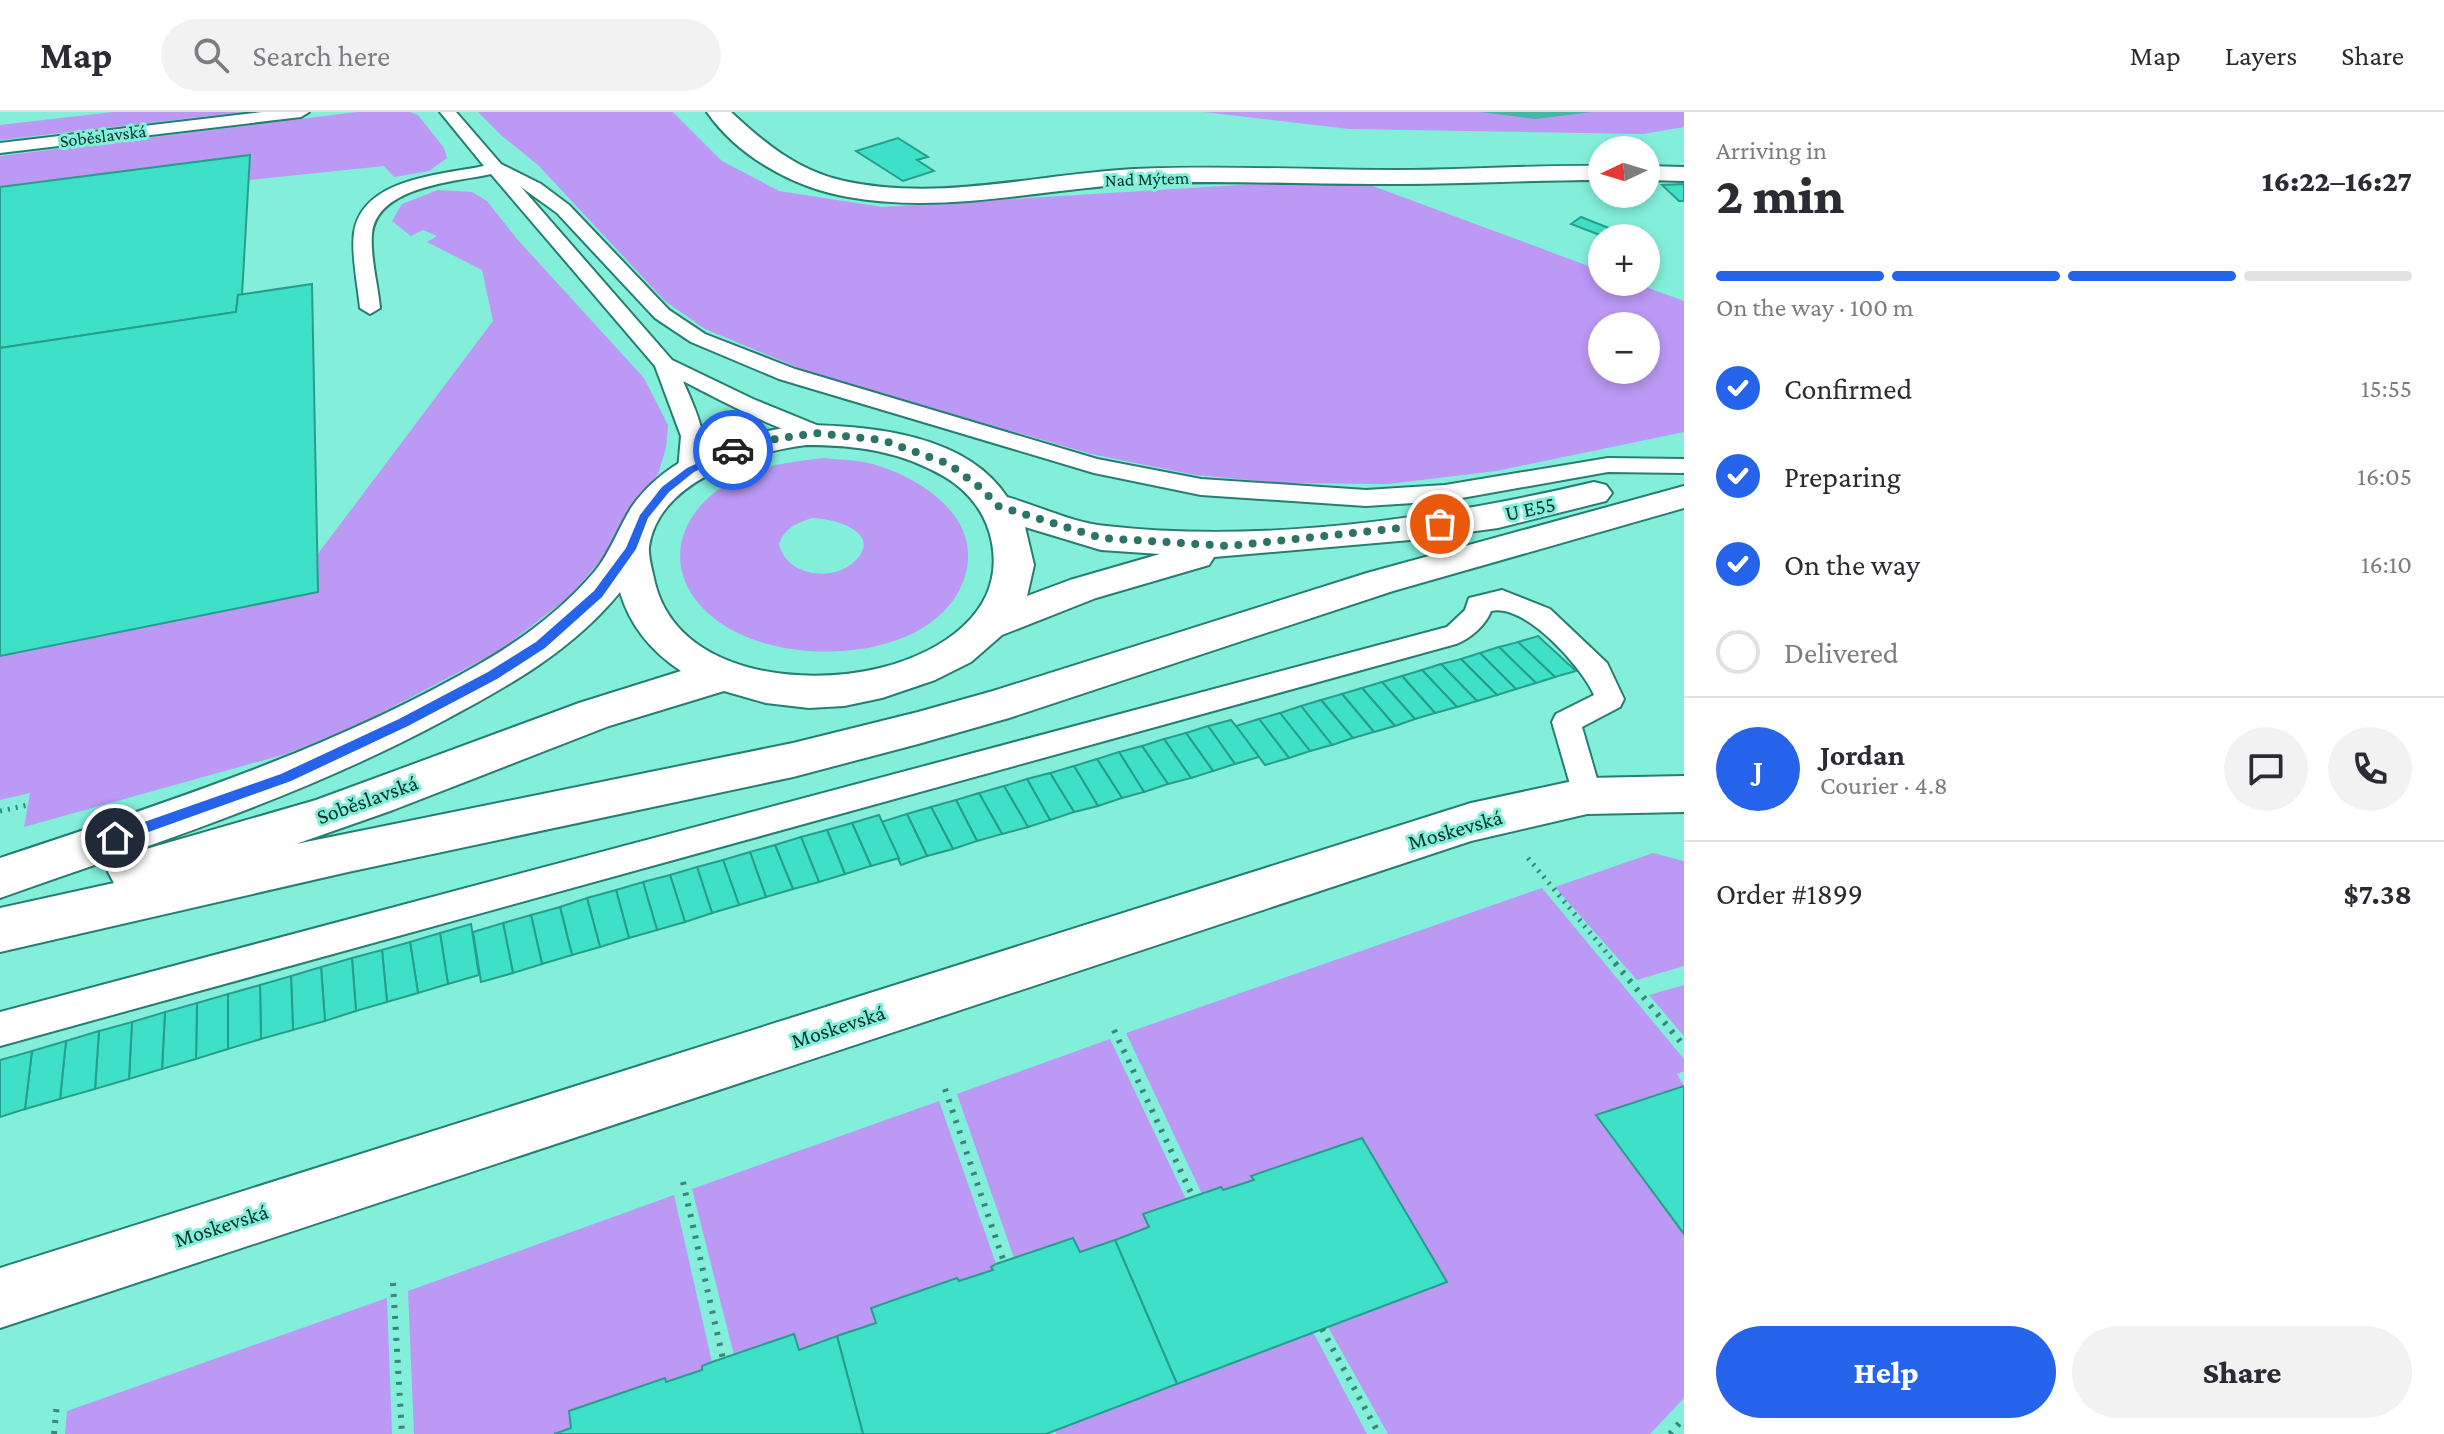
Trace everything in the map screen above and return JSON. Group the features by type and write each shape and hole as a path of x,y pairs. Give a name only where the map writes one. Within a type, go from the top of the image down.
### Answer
{"main road":[{"name":"Nad Mýtem","path":"718,112 764,156 803,177 847,190 892,194 947,194 1130,177 1588,173"},
{"path":"1660,173 1684,174"},
{"name":"Soběslavská","path":"0,878 286,777 492,676 571,620 598,594 631,549 643,517 666,490 690,470 756,442 816,433 882,440 928,455 964,474 998,506 1013,545 1013,583 990,625 963,650 930,667 861,688 805,693 773,689 728,675 699,662 655,626 644,607 635,580 631,549"},
{"name":"U E55","path":"1229,546 1328,538 1498,516 1619,487 1684,466"},
{"path":"0,930 348,852 793,760 918,728 994,707 1380,582 1684,497"},
{"path":"998,506 1101,538 1229,546"},
{"path":"990,625 1083,589 1229,546"},
{"name":"Soběslavská","path":"0,898 123,875 260,837 377,797 599,711 670,688 728,675"},
{"name":"Moskevská","path":"0,1298 1471,822 1587,796 1684,794"}],"lane":[{"name":"Soběslavská","path":"0,148 301,112"},
{"name":"Soběslavská","path":"448,112 591,282 665,364 689,427 690,470"},
{"path":"370,308 363,232 376,206 385,197 403,188 496,168 557,203 662,314 698,338 787,374 1094,466 1201,487 1366,498 1445,493 1608,465 1684,466"},
{"name":"Soběslavská","path":"665,364 745,404 816,433"},
{"path":"0,1029 1456,634 1478,613 1478,605 1494,599 1511,602 1541,616 1597,670 1610,699 1566,722 1587,796"}],"path":[{"path":"0,811 28,805"},
{"path":"1520,847 1684,1046"},
{"path":"1114,1030 1193,1197"},
{"path":"945,1089 1004,1262"},
{"path":"683,1182 723,1359"},
{"path":"393,1283 402,1434"},
{"path":"1322,1329 1379,1434"},
{"path":"54,1434 57,1403"},
{"path":"1670,1434 1684,1418"}],"shaded area":[{"path":"113,112 243,112 0,140 0,125"},
{"path":"357,112 410,112 418,115 444,148 447,158 429,171 394,177 384,166 249,180 250,155 0,187 0,156"},
{"path":"478,112 673,112 722,161 779,191 882,207 1351,178 1588,266 1588,296 1660,296 1660,292 1684,301 1684,432 1496,471 1388,484 1284,483 1195,475 1091,454 811,373 705,329 665,301 538,165"},
{"path":"1204,112 1684,112 1684,127 1643,134 1349,129"},
{"path":"438,190 472,192 487,201 517,239 644,378 668,425 666,448 658,474 628,512 604,556 569,597 499,651 358,725 286,754 24,827 30,793 0,800 0,656 318,592 317,555 493,321 482,270 427,242 437,236 423,230 411,236 392,221 402,204"},
{"path":"825,458 873,464 894,471 932,493 960,525 967,544 967,566 960,589 942,613 917,631 887,643 854,650 787,648 756,641 730,629 706,611 690,592 682,571 680,549 686,528 698,508 717,491 752,472","holes":["812,518 842,524 860,535 862,551 855,561 846,568 823,574 811,573 791,563 783,555 779,544 788,530"]},
{"path":"1653,853 1684,861 1684,966 1637,980 1555,887"},
{"path":"1542,888 1684,1059 1684,1071 1677,1074 1684,1086 1597,1115 1684,1234 1684,1398 1650,1434 1388,1434 1328,1327 1447,1282 1362,1139 1252,1177 1254,1180 1202,1194 1126,1033"},
{"path":"1684,985 1684,1036 1649,995"},
{"path":"1110,1039 1186,1199 1144,1214 1149,1227 1080,1252 1073,1238 1014,1258 957,1094"},
{"path":"939,1101 996,1264 991,1267 993,1270 959,1281 957,1278 872,1308 876,1323 799,1350 734,1355 692,1189"},
{"path":"674,1195 712,1362 703,1365 702,1370 666,1382 665,1378 570,1411 571,1428 554,1434 414,1434 408,1291"},
{"path":"387,1298 392,1434 65,1434 67,1411"},
{"path":"1313,1332 1367,1434 1056,1434 1055,1431"}],"building":[{"path":"898,138 928,157 917,160 934,171 903,181 856,151"},
{"path":"250,155 242,295 238,295 236,312 0,348 0,187"},
{"path":"1684,184 1684,201 1679,201 1662,185"},
{"path":"1581,217 1599,224 1588,224 1588,230 1571,224"},
{"path":"312,284 318,592 0,656 0,348 236,312 238,295"},
{"path":"1538,636 1576,671 1555,677 1518,642"},
{"path":"1518,642 1555,677 1536,683 1499,647"},
{"path":"1499,647 1536,683 1516,689 1480,653"},
{"path":"1480,653 1516,689 1497,695 1461,659"},
{"path":"1461,659 1497,695 1477,701 1441,664"},
{"path":"1441,664 1477,701 1457,707 1422,670"},
{"path":"1422,670 1457,707 1435,713 1402,676"},
{"path":"1402,676 1435,713 1415,719 1382,682"},
{"path":"1382,682 1415,719 1395,726 1362,688"},
{"path":"1362,688 1395,726 1374,732 1342,694"},
{"path":"1342,694 1374,732 1353,738 1321,700"},
{"path":"1321,700 1353,738 1332,745 1301,706"},
{"path":"1301,706 1332,745 1310,751 1280,713"},
{"path":"1280,713 1310,751 1289,758 1259,719"},
{"path":"1259,719 1289,758 1265,765 1236,726"},
{"path":"1231,720 1259,757 1235,764 1208,726"},
{"path":"1208,726 1235,764 1213,771 1186,733"},
{"path":"1186,733 1213,771 1191,778 1164,739"},
{"path":"1164,739 1191,778 1168,784 1142,746"},
{"path":"1142,746 1168,784 1144,792 1119,752"},
{"path":"1119,752 1144,792 1122,798 1097,759"},
{"path":"1097,759 1122,798 1098,806 1074,766"},
{"path":"1074,766 1098,806 1074,812 1050,773"},
{"path":"1050,773 1074,812 1050,820 1027,779"},
{"path":"1027,779 1050,820 1028,827 1004,786"},
{"path":"1004,786 1028,827 1002,834 979,793"},
{"path":"979,793 1002,834 977,841 956,800"},
{"path":"956,800 977,841 953,849 931,807"},
{"path":"931,807 953,849 927,856 907,814"},
{"path":"907,814 927,856 901,865 881,822"},
{"path":"879,815 899,858 871,866 852,823"},
{"path":"852,823 871,866 845,874 827,830"},
{"path":"827,830 845,874 819,882 801,837"},
{"path":"801,837 819,882 793,889 775,845"},
{"path":"775,845 793,889 766,897 750,852"},
{"path":"750,852 766,897 739,905 723,860"},
{"path":"723,860 739,905 712,913 697,867"},
{"path":"697,867 712,913 685,922 670,875"},
{"path":"670,875 685,922 657,930 643,882"},
{"path":"643,882 657,930 629,938 616,890"},
{"path":"616,890 629,938 600,947 587,898"},
{"path":"587,898 600,947 572,955 560,907"},
{"path":"560,907 572,955 542,964 531,915"},
{"path":"531,915 542,964 513,973 503,923"},
{"path":"503,923 513,973 481,982 473,932"},
{"path":"471,924 479,975 448,984 440,933"},
{"path":"440,933 448,984 418,993 410,942"},
{"path":"410,942 418,993 387,1002 382,950"},
{"path":"382,950 387,1002 356,1011 352,958"},
{"path":"352,958 356,1011 325,1021 321,967"},
{"path":"321,967 325,1021 293,1030 291,976"},
{"path":"291,976 293,1030 261,1039 260,985"},
{"path":"260,985 261,1039 228,1049 228,994"},
{"path":"228,994 228,1049 196,1059 197,1003"},
{"path":"197,1003 196,1059 162,1069 165,1012"},
{"path":"165,1012 162,1069 129,1079 132,1022"},
{"path":"132,1022 129,1079 95,1089 99,1031"},
{"path":"99,1031 95,1089 60,1099 66,1041"},
{"path":"66,1041 60,1099 25,1109 32,1051"},
{"path":"32,1051 25,1109 0,1117 0,1060"},
{"path":"1684,1086 1684,1234 1596,1115"},
{"path":"1362,1138 1447,1282 1177,1384 1115,1240 1149,1227 1143,1214 1221,1187 1223,1190 1254,1180 1251,1176"},
{"path":"1073,1238 1080,1252 1115,1240 1177,1384 1046,1434 863,1434 837,1336 876,1323 871,1308 957,1278 959,1281 993,1270 991,1267 996,1264"},
{"path":"794,1334 799,1350 837,1336 863,1434 554,1434 571,1428 569,1411 665,1378 666,1382 702,1370 702,1366 712,1362"}],"waterway":[{"path":"1485,112 1535,116 1587,112"}],"way so far":[{"path":"733,450 756,442 816,433 882,440 949,464 982,489 998,506 1101,538 1229,546 1440,524"}],"route":[{"path":"115,838 286,777 403,723 492,676 540,645 598,594 631,549 643,517 666,490 690,470 733,450"}]}
